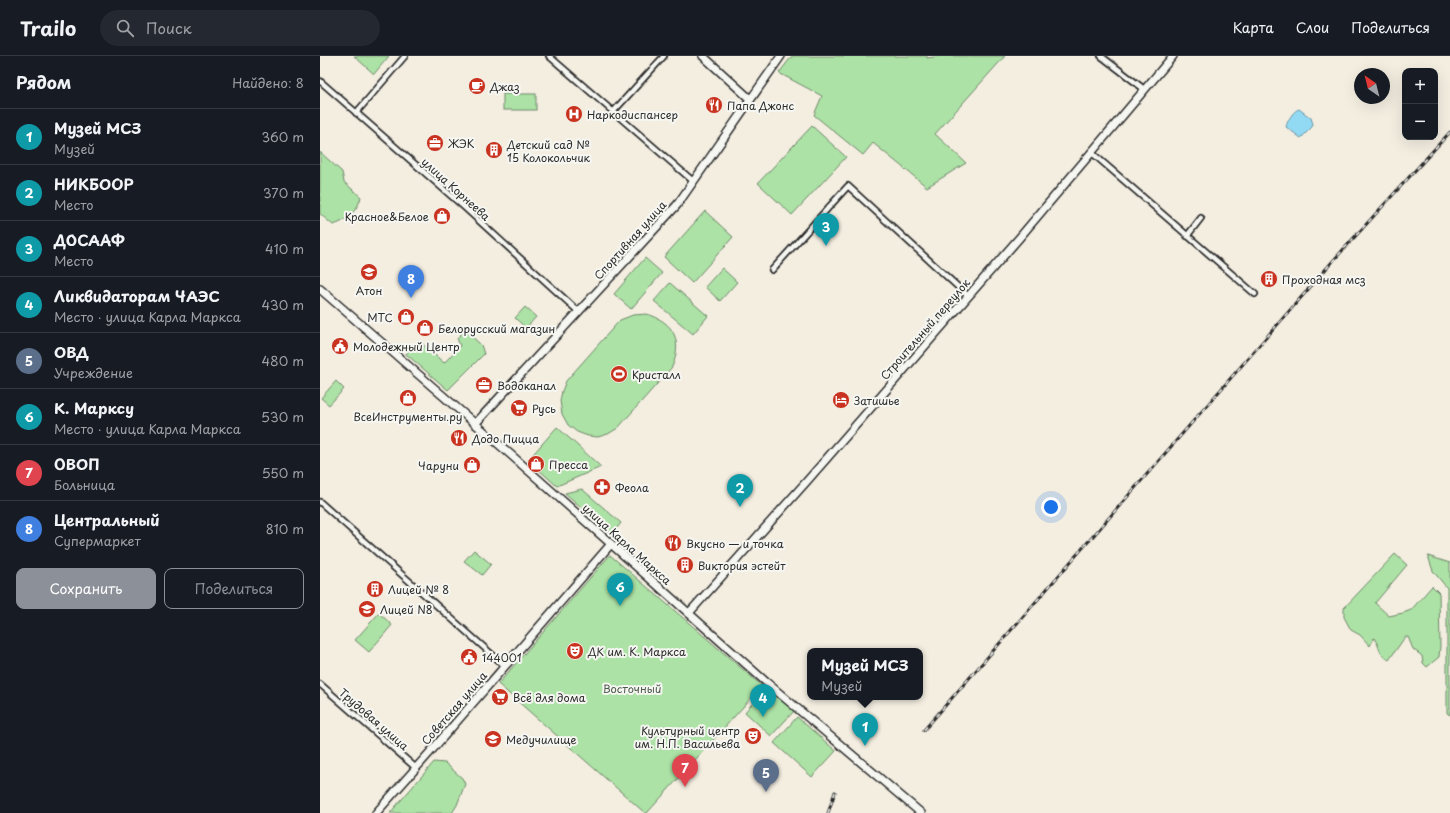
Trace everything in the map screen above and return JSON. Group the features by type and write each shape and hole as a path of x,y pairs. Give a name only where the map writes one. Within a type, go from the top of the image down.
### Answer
{"street":[{"path":"356,113 405,56"},
{"path":"549,56 693,181"},
{"path":"613,112 664,56"},
{"path":"703,56 750,99"},
{"name":"Спортивная улица","path":"475,424 677,205 781,56"},
{"path":"1102,56 1144,89"},
{"name":"Строительный переулок","path":"689,613 807,481 968,296 1173,56"},
{"name":"улица Корнеева","path":"320,81 464,207 579,312"},
{"path":"1091,152 1255,294"},
{"path":"772,270 848,186 968,296"},
{"path":"1187,236 1201,218"},
{"name":"улица Карла Маркса","path":"320,289 766,682 921,813"},
{"path":"320,502 505,666"},
{"name":"Советская улица","path":"376,813 611,544"},
{"name":"Трудовая улица","path":"320,684 416,768"}],"green space":[{"path":"354,56 389,56 374,74"},
{"path":"792,56 927,56 927,58 940,56 1005,56 935,134 966,163 927,187 873,143 863,155 814,115 822,96 779,73"},
{"path":"503,94 536,94 536,110 503,110"},
{"path":"812,126 846,157 792,215 758,183"},
{"path":"320,152 342,172 344,182 361,197 351,215 333,225 320,214"},
{"path":"705,211 733,237 692,283 664,257"},
{"path":"645,258 662,273 631,309 614,294"},
{"path":"722,268 737,282 720,301 705,287"},
{"path":"670,283 708,316 693,334 654,301"},
{"path":"525,307 536,317 526,328 515,318"},
{"name":"Кристалл","path":"647,314 664,322 670,327 674,334 677,349 672,367 618,428 608,434 598,437 588,436 577,432 568,425 562,414 560,401 566,381 620,320 633,315"},
{"path":"465,330 481,345 484,354 448,390 406,354 411,347 419,341 444,363 460,346 457,338"},
{"path":"336,381 344,389 329,405 321,398"},
{"path":"557,427 601,467 557,486 528,460"},
{"path":"582,489 621,523 612,534 565,493"},
{"path":"474,550 491,564 482,575 464,561"},
{"path":"1395,554 1407,565 1375,603 1389,616 1411,610 1432,586 1439,593 1439,657 1427,667 1423,663 1422,656 1413,649 1408,637 1405,637 1389,660 1381,653 1374,638 1370,646 1360,635 1351,630 1344,617 1344,608"},
{"name":"Восточный","path":"610,555 762,686 647,813 645,813 498,684"},
{"path":"1428,556 1450,563 1450,715 1447,713 1447,588 1433,571"},
{"path":"379,613 392,625 369,652 355,640"},
{"path":"765,689 795,710 771,736 745,712"},
{"path":"797,717 836,751 812,777 774,743"},
{"path":"434,762 445,763 462,778 465,784 457,805 452,813 390,813"}],"water":[{"path":"1299,109 1311,118 1313,124 1301,138 1286,127 1291,116"}],"railway":[{"path":"924,730 1332,262 1450,132"},
{"path":"828,813 835,792"}],"place":[{"name":"Джаз","path":"477,86"},
{"name":"Папа Джонс","path":"714,105"},
{"name":"Наркодиспансер","path":"574,114"},
{"name":"ЖЭК","path":"435,143"},
{"name":"Детский сад № 15 Колокольчик","path":"494,150"},
{"name":"Красное&Белое","path":"442,216"},
{"name":"ДОСААФ","path":"826,246"},
{"name":"Атон","path":"369,272"},
{"name":"Проходная мсз","path":"1269,279"},
{"name":"Центральный","path":"411,298"},
{"name":"МТС","path":"406,317"},
{"name":"Белорусский магазин","path":"425,328"},
{"name":"Молодежный Центр","path":"340,346"},
{"name":"Кристалл","path":"619,374"},
{"name":"Водоканал","path":"484,385"},
{"name":"ВсеИнструменты.ру","path":"408,398"},
{"name":"Затишье","path":"841,400"},
{"name":"Русь","path":"519,408"},
{"name":"Додо Пицца","path":"459,438"},
{"name":"Пресса","path":"536,464"},
{"name":"Чаруни","path":"472,465"},
{"name":"Феола","path":"602,487"},
{"name":"НИКБООР","path":"740,507"},
{"name":"Вкусно — и точка","path":"673,543"},
{"name":"Виктория эстейт","path":"685,565"},
{"name":"Лицей № 8","path":"375,589"},
{"name":"К. Марксу","path":"620,606"},
{"name":"Лицей N8","path":"367,609"},
{"name":"ДК им. К. Маркса","path":"575,651"},
{"name":"144001","path":"469,657"},
{"name":"Всё для дома","path":"500,697"},
{"name":"Ликвидаторам ЧАЭС","path":"763,717"},
{"name":"Культурный центр им. Н.П. Васильева","path":"753,736"},
{"name":"Медучилище","path":"493,739"},
{"name":"Музей МСЗ","path":"865,746"},
{"name":"ОВОП","path":"685,787"},
{"name":"ОВД","path":"766,792"}]}
